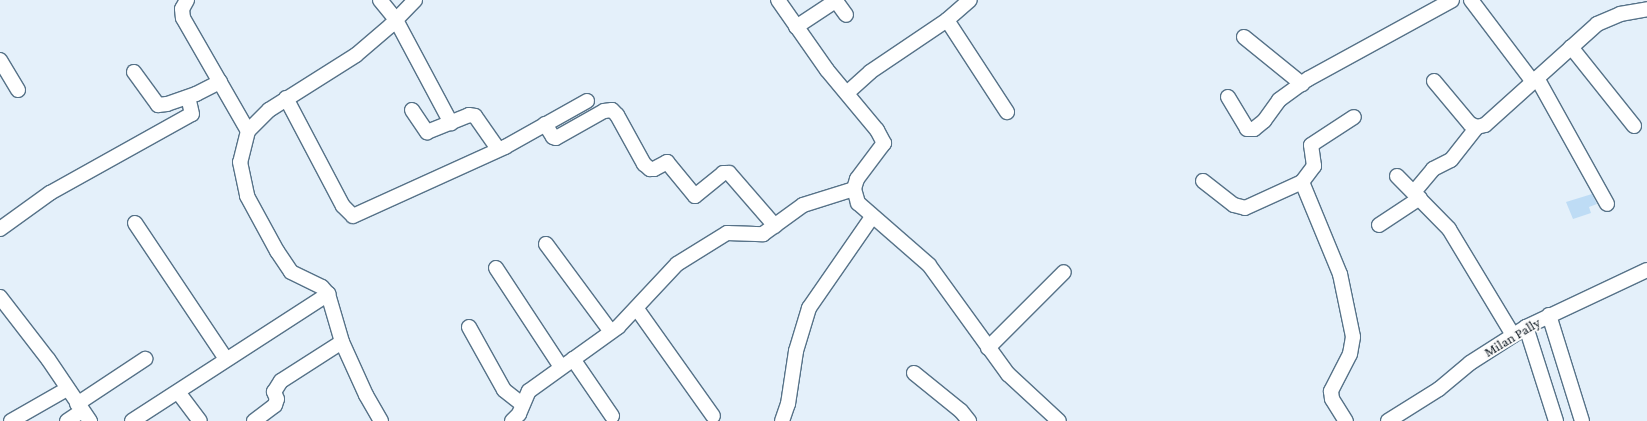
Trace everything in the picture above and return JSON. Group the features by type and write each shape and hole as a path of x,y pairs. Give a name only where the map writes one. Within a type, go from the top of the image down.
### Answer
{"street":[{"path":"187,0 182,9 183,18 248,131"},
{"path":"380,0 396,20 451,123"},
{"path":"381,421 366,395 342,342 328,294 322,287 291,272 255,213 247,196 240,162 248,131 269,110 356,55 396,20 415,0"},
{"path":"778,0 796,27 847,93 878,130 884,143 857,179 854,189 858,203 872,217 929,265 1008,374 1059,421"},
{"path":"796,27 836,0 846,15"},
{"path":"847,93 870,72 947,20 970,0"},
{"path":"1228,97 1247,129 1254,129 1264,121 1279,100 1302,84 1397,28 1452,0"},
{"path":"1471,0 1535,80 1606,204"},
{"path":"1434,81 1470,124 1476,127 1486,125 1597,24 1620,14 1647,9"},
{"path":"947,20 1007,112"},
{"path":"1244,37 1302,84"},
{"path":"1571,47 1634,126"},
{"path":"0,60 18,90"},
{"path":"134,72 158,104 188,97 220,82"},
{"path":"0,229 50,194 192,114 188,97"},
{"path":"286,98 342,206 353,216 372,210 498,149 587,101"},
{"path":"412,110 427,132 469,115 475,116 498,149"},
{"path":"545,124 553,137 556,138 604,111 612,110 618,114 644,164 654,169 667,162 695,196 723,173 729,173 775,226"},
{"path":"1203,181 1234,205 1245,208 1302,182 1314,166 1311,145 1354,117"},
{"path":"1379,225 1417,195 1433,169 1451,160 1476,127"},
{"path":"1397,176 1417,195 1460,244 1513,335"},
{"path":"1302,182 1340,274 1352,337 1350,354 1331,391 1332,399 1346,421"},
{"path":"512,421 519,414 522,404 529,392 611,332 637,309 677,264 713,241 735,232 752,236 763,234 803,205 854,189"},
{"path":"782,421 788,404 796,351 809,308 872,217"},
{"path":"135,223 226,359"},
{"path":"546,244 611,332"},
{"path":"496,268 561,368"},
{"name":"Milan Pally","path":"1388,421 1439,389 1470,363 1526,327 1647,270"},
{"path":"988,348 1064,272"},
{"path":"132,421 328,294"},
{"path":"0,297 48,359 83,412"},
{"path":"637,309 713,416"},
{"path":"1549,316 1582,421"},
{"path":"1526,327 1556,421"},
{"path":"469,328 504,390 522,404"},
{"path":"254,421 275,405 277,399 274,392 281,381 342,342"},
{"path":"67,421 83,412 146,359"},
{"path":"573,359 612,416"},
{"path":"914,373 958,408 969,421"},
{"path":"11,421 67,389"},
{"path":"178,392 200,421"}],"building":[{"path":"1592,194 1597,204 1589,207 1591,213 1573,219 1566,202"}]}
